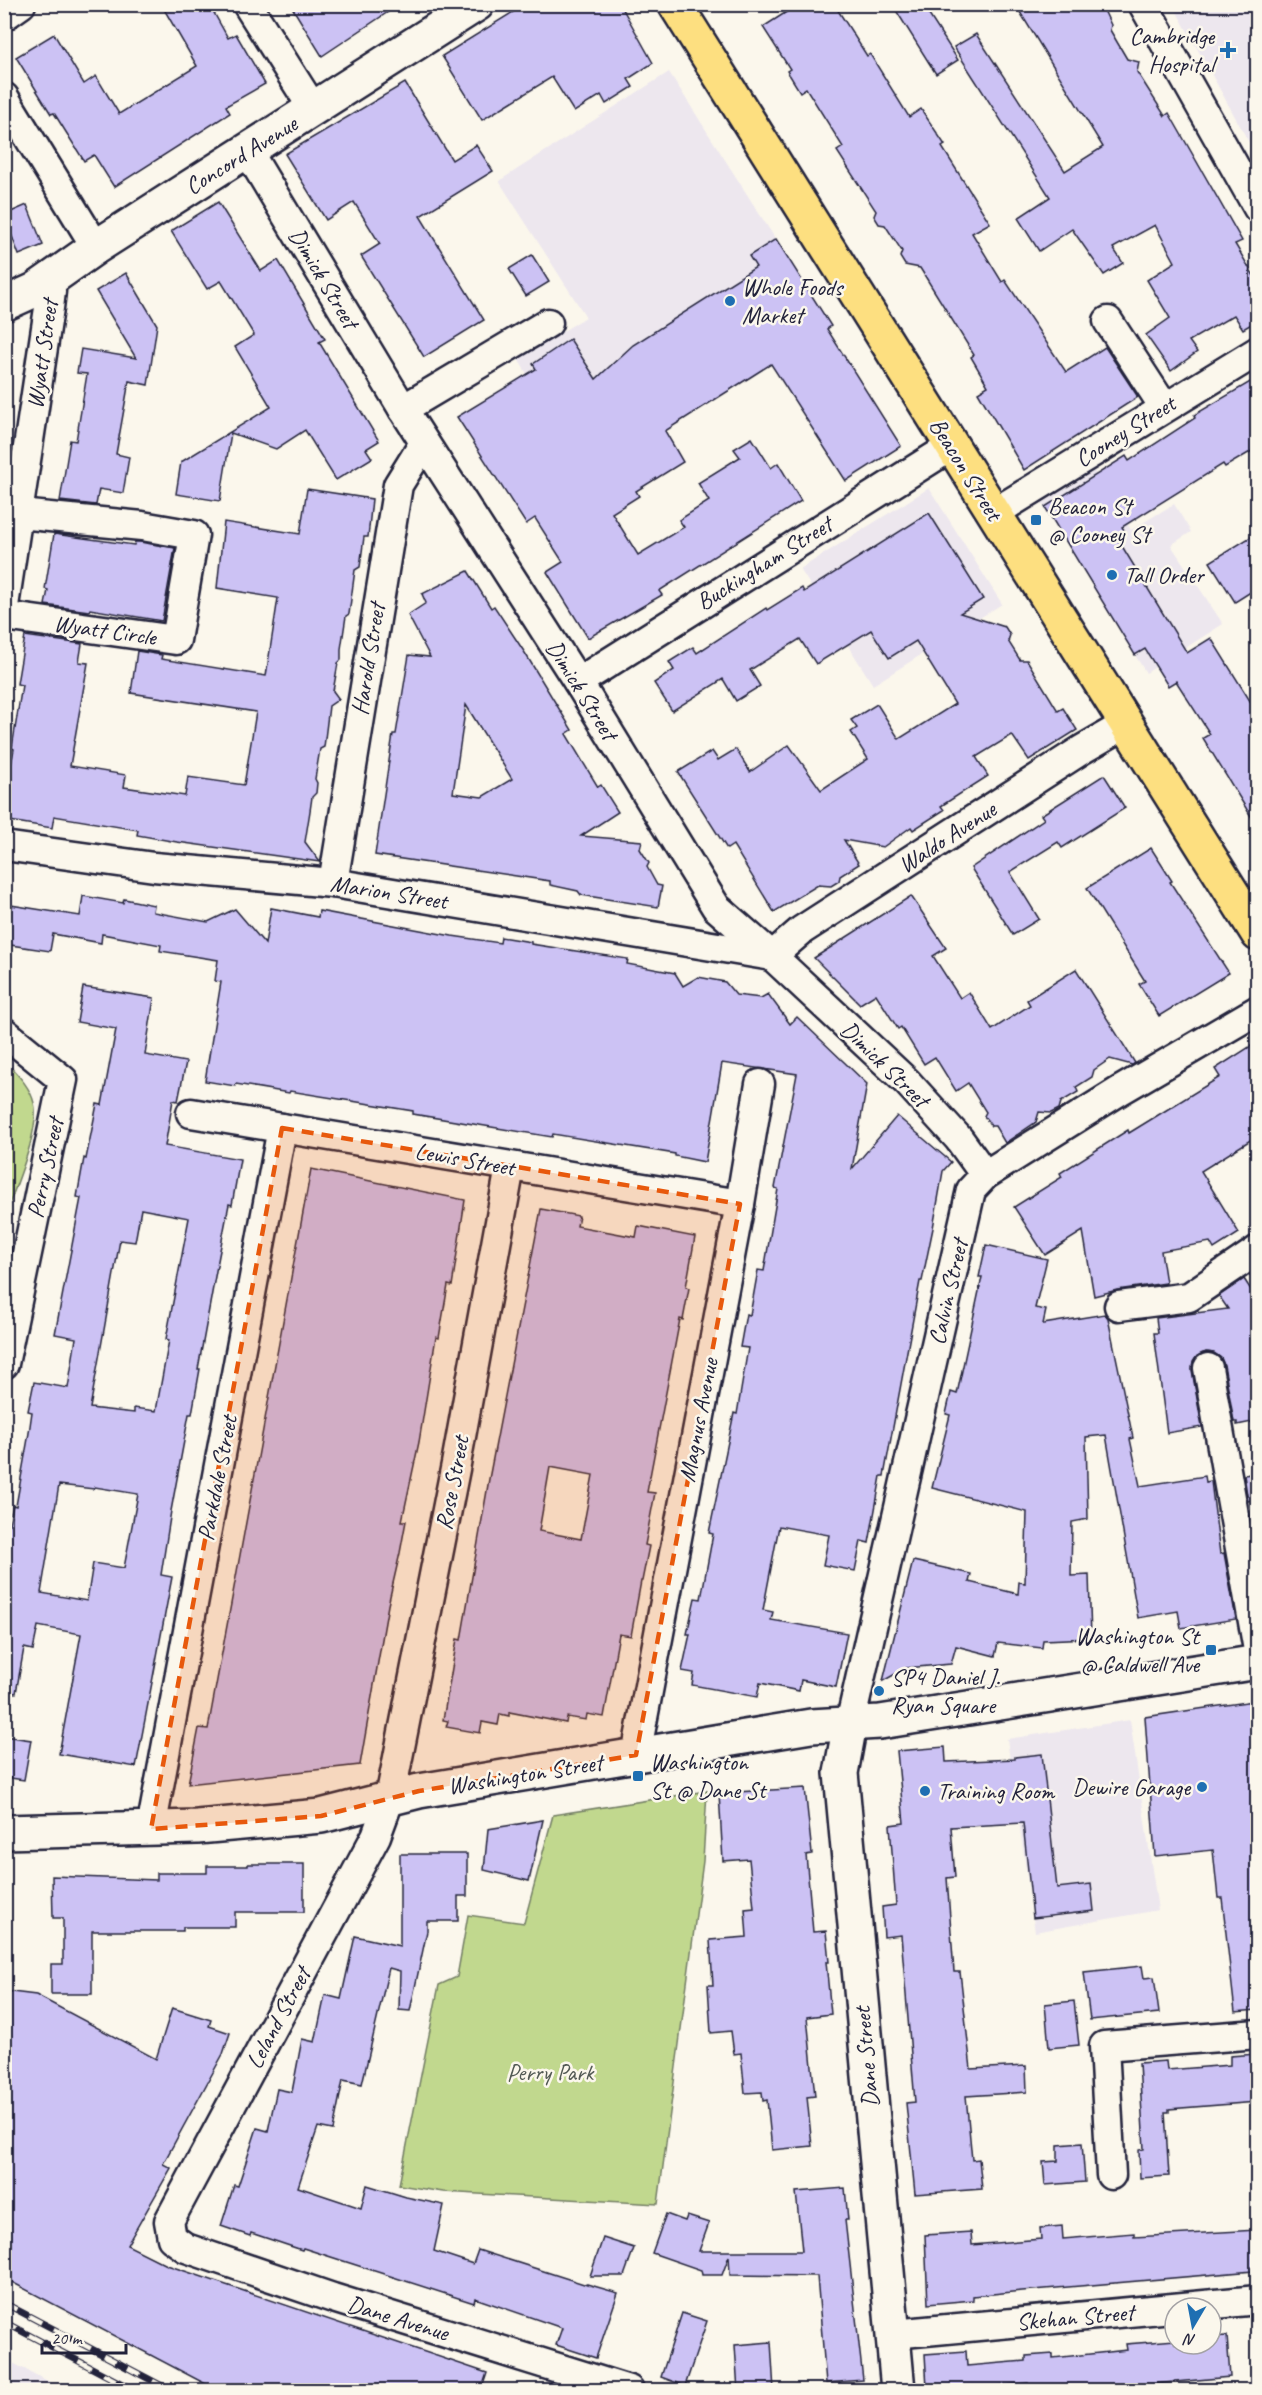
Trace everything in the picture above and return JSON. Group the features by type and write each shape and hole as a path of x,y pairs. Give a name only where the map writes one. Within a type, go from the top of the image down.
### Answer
{"main road":[{"name":"Concord Avenue","path":"4,304 50,280 96,247 477,4"},
{"name":"Beacon Street","path":"675,4 1257,934"},
{"name":"Washington Street","path":"4,1832 151,1829 312,1817 424,1790 811,1726 886,1721 1257,1662"},
{"name":"Dane Street","path":"850,1724 841,1773 898,2391"}],"street":[{"path":"4,16 21,4"},
{"path":"248,4 314,110"},
{"path":"1143,4 1257,208"},
{"path":"4,97 96,247"},
{"name":"Dimick Street","path":"247,150 403,410 578,682 716,907 907,1082 959,1139 985,1175"},
{"name":"Wyatt Street","path":"4,606 49,308 50,280"},
{"path":"1108,321 1164,407"},
{"path":"403,410 548,323"},
{"name":"Cooney Street","path":"994,513 1257,351"},
{"name":"Harold Street","path":"333,883 398,485 424,443"},
{"name":"Buckingham Street","path":"578,682 952,446"},
{"name":"Wyatt Circle","path":"4,616 176,640 194,535 142,526 19,514"},
{"name":"Waldo Avenue","path":"772,956 802,930 1083,749 1126,724"},
{"name":"Marion Street","path":"4,846 154,867 333,883 772,956"},
{"name":"Calvin Street","path":"850,1724 971,1190 985,1175 1257,1010"},
{"name":"Perry Street","path":"4,1032 63,1080 4,1364"},
{"name":"Magnus Avenue","path":"636,1755 740,1204 760,1084"},
{"name":"Lewis Street","path":"191,1113 740,1204"},
{"name":"Parkdale Street","path":"151,1829 282,1128"},
{"name":"Rose Street","path":"390,1798 456,1464 510,1167"},
{"path":"1119,1306 1189,1297 1257,1250"},
{"path":"1209,1368 1257,1650"},
{"name":"Leland Street","path":"172,2238 169,2221 376,1836 390,1798"},
{"path":"1111,2175 1104,2046 1257,2034"},
{"name":"Dane Avenue","path":"172,2238 186,2248 322,2294 629,2391"},
{"name":"Skehan Street","path":"893,2334 1257,2300"}],"highlighted area":[{"path":"282,1128 740,1204 636,1755 419,1791 321,1816 151,1829"}],"shaded area":[{"name":"Cambridge Hospital","path":"1173,5 1257,5 1257,157 1223,95"},
{"path":"669,72 831,326 614,464 591,481 518,359 586,317 499,181"},
{"path":"1094,471 1131,530 1174,504 1191,532 1171,545 1223,624 1146,673 1042,503"},
{"path":"929,488 1002,604 873,685 800,569"},
{"path":"1130,1720 1158,1910 1035,1932 1007,1739"},
{"path":"5,2359 65,2390 5,2390"}],"green space":[{"path":"5,1061 29,1091 34,1103 35,1115 30,1144 5,1216"},
{"name":"Perry Park","path":"707,1791 703,1861 658,2204 443,2192 399,2185 439,1985 457,1977 468,1915 524,1923 553,1815"}],"building":[{"path":"161,4 209,4 228,38 236,34 265,84 226,106 230,113 114,187 94,155 84,161 54,113 51,114 16,57 54,34 84,84 96,76 119,114 197,66"},
{"path":"290,4 400,4 322,56"},
{"path":"526,4 620,4 653,63 628,79 633,87 606,104 601,95 574,112 552,77 482,120 442,56"},
{"path":"799,4 834,4 867,56 870,54 909,117 921,109 945,145 942,147 990,223 972,233 1002,282 1005,280 1066,372 1105,347 1138,397 1024,470 978,392 988,386 971,357 974,355 920,268 905,265 900,257 902,251 885,225 879,224 874,216 876,211 837,151 843,147 806,88 800,92 787,71 790,69 763,27"},
{"path":"892,4 922,4 958,60 936,74"},
{"path":"1015,4 1101,4 1111,25 1110,30 1127,59 1139,62 1137,72 1165,116 1169,113 1242,241 1235,244 1257,281 1257,321 1243,329 1234,315 1189,341 1197,352 1171,371 1146,335 1170,318 1147,280 1175,262 1155,225 1113,248 1123,263 1104,275 1072,229 1039,251 1018,218 1050,197 954,47 976,34 1065,171 1103,147"},
{"path":"405,83 452,160 476,145 493,171 420,216 484,320 424,357 361,256 380,244 354,202 326,220 285,154"},
{"path":"218,202 261,271 278,260 325,339 319,342 379,441 366,449 372,458 336,480 305,430 276,449 231,433 220,501 176,494 181,462 271,407 235,347 254,335 221,281 207,289 171,231"},
{"path":"27,205 43,245 19,255 4,215"},
{"path":"776,239 831,326 827,329 901,446 846,481 771,364 665,431 683,462 636,491 639,496 612,513 638,555 684,527 679,520 709,501 698,483 740,457 734,449 752,438 771,468 778,463 801,501 659,591 662,595 588,638 547,572 563,562 535,518 526,524 457,417 536,369 533,364 570,339 596,379 633,345 756,267 749,256"},
{"path":"532,255 549,282 526,296 509,269"},
{"path":"126,273 157,325 148,385 129,381 116,454 129,457 123,493 99,489 96,505 60,501 70,440 76,441 87,374 77,373 81,349 136,358 96,291"},
{"path":"1257,378 1257,448 1225,467 1223,464 1122,527 1126,533 1117,538 1187,653 1211,638 1257,712 1257,826 1203,738 1210,734 1176,681 1168,686 1145,649 1135,655 1045,507 1126,456 1129,461 1195,418 1194,415"},
{"path":"307,489 372,499 368,537 364,537 360,567 355,570 349,614 346,616 341,660 338,663 333,691 339,699 329,706 324,747 320,749 315,779 316,793 312,797 305,842 320,862 177,842 137,835 138,830 54,816 52,828 4,820 4,803 22,685 17,684 25,636 82,644 79,662 88,663 70,766 126,775 124,787 185,796 188,777 244,785 256,712 131,693 137,651 162,655 161,659 266,676 278,598 217,588 224,522 300,534"},
{"path":"929,513 983,599 960,613 1005,627 1010,635 1008,641 1020,660 1027,660 1058,711 1063,708 1077,730 1029,760 1012,735 976,757 988,776 941,806 944,810 913,830 911,827 883,847 844,840 859,864 840,876 839,881 831,886 818,885 774,912 733,845 727,849 678,772 712,751 718,760 736,749 750,772 789,745 821,790 868,759 851,732 857,728 851,720 877,704 899,739 955,704 916,641 889,658 871,630 816,664 800,639 750,670 760,686 736,701 723,679 672,711 654,683 674,670 669,662 693,647 697,653 766,608 767,610 802,588 804,592"},
{"path":"1257,533 1257,588 1235,602 1210,562"},
{"path":"54,534 134,545 135,542 140,542 175,548 162,621 90,609 89,611 45,605 48,590 45,589"},
{"path":"468,571 491,608 494,606 525,653 572,730 566,734 598,787 601,785 618,812 581,836 642,841 640,849 649,863 647,867 657,885 662,886 658,907 581,895 578,891 550,885 550,881 375,855 393,734 396,734 409,655 430,657 408,615 426,603 422,594","holes":["466,705 512,779 482,797 453,793"]},
{"path":"1104,775 1125,808 1062,848 1058,842 1010,872 1039,919 1013,935 971,868 1044,819 1041,815"},
{"path":"1151,848 1172,881 1170,882 1229,973 1159,1016 1139,984 1145,981 1087,888"},
{"path":"83,896 123,903 124,899 154,905 153,912 208,922 235,909 265,944 271,908 318,917 319,911 452,936 500,943 501,937 628,959 627,964 675,973 683,986 698,977 725,982 736,995 761,998 768,994 790,1024 797,1017 867,1084 852,1169 897,1116 951,1162 943,1171 869,1543 861,1541 855,1571 823,1565 829,1535 779,1526 763,1610 773,1612 771,1620 847,1633 836,1687 801,1680 799,1691 760,1683 757,1697 692,1685 694,1673 682,1671 695,1598 701,1599 713,1534 709,1533 734,1413 737,1414 748,1348 740,1347 746,1314 750,1315 758,1270 764,1271 778,1189 775,1188 797,1074 722,1063 705,1162 675,1156 675,1154 553,1134 552,1137 290,1091 289,1093 205,1081 221,982 215,981 218,960 160,951 161,945 102,934 101,943 53,934 50,951 4,944 4,904 80,916"},
{"path":"911,896 946,948 933,956 960,998 969,992 992,1030 1030,1005 1027,1000 1076,969 1135,1063 1132,1065 1110,1059 1094,1070 1092,1077 1076,1087 1078,1092 1061,1102 1059,1109 1051,1113 1039,1112 1036,1122 1005,1143 995,1126 991,1126 984,1116 986,1112 968,1083 956,1091 935,1057 924,1064 901,1027 898,1029 876,994 860,1004 814,958"},
{"path":"83,987 154,998 145,1055 186,1062 178,1101 173,1100 165,1146 240,1159 232,1205 229,1204 198,1369 200,1369 192,1414 189,1414 171,1511 161,1575 172,1577 136,1767 59,1754 81,1634 38,1626 33,1650 24,1648 16,1693 4,1692 4,1548 13,1505 16,1506 29,1433 32,1412 28,1411 34,1382 68,1388 76,1338 55,1334 81,1198 77,1197 84,1158 86,1159 97,1104 102,1105 116,1029 77,1022","holes":["141,1209 189,1218 166,1339 169,1340 156,1411 134,1408 134,1413 90,1408 120,1240 135,1242","59,1485 94,1489 95,1487 138,1494 124,1568 93,1563 87,1601 41,1593"]},
{"path":"1257,1042 1257,1136 1201,1171 1239,1233 1214,1249 1210,1242 1161,1251 1166,1283 1117,1290 1094,1296 1083,1231 1045,1255 1014,1207 1062,1177 1060,1173 1128,1130 1129,1133 1220,1077 1215,1069"},
{"path":"311,1169 465,1200 452,1286 448,1285 439,1338 436,1337 419,1442 402,1521 406,1521 388,1605 360,1765 188,1784 199,1728 208,1729"},
{"path":"541,1209 579,1216 577,1226 636,1237 638,1226 695,1237 683,1320 680,1319 647,1492 655,1493 645,1545 649,1546 631,1636 619,1634 604,1717 587,1714 586,1720 567,1717 566,1723 509,1712 509,1716 500,1714 498,1725 482,1722 480,1733 446,1727 448,1721 443,1720 457,1639 461,1640 489,1479","holes":["550,1467 593,1475 581,1539 539,1531"]},
{"path":"986,1245 1047,1259 1035,1308 1046,1310 1043,1324 1105,1314 1108,1318 1133,1438 1130,1439 1140,1486 1205,1476 1206,1482 1211,1481 1220,1554 1224,1553 1236,1619 1181,1628 1178,1611 1138,1618 1106,1435 1086,1437 1088,1519 1072,1522 1071,1576 1089,1575 1091,1638 1043,1640 1042,1648 998,1643 995,1656 956,1646 951,1664 906,1668 883,1681 913,1561 971,1574 969,1582 1018,1594 1019,1582 1025,1583 1027,1512 932,1488 950,1415 946,1414 951,1392 957,1394 982,1277 979,1277"},
{"path":"1244,1279 1257,1299 1257,1421 1237,1425 1237,1422 1234,1422 1224,1365 1221,1358 1214,1353 1206,1352 1197,1356 1192,1370 1202,1427 1167,1433 1154,1333 1158,1333 1156,1318 1228,1309 1219,1296"},
{"path":"1257,1473 1257,1499 1248,1501 1244,1475"},
{"path":"1253,1701 1257,1741 1257,2010 1235,2012 1222,1898 1218,1898 1213,1850 1155,1856 1145,1717"},
{"path":"4,1736 31,1740 24,1780 4,1777"},
{"path":"945,1747 946,1762 1015,1759 1015,1757 1042,1754 1057,1888 1091,1884 1094,1911 1033,1918 1023,1823 951,1827 955,1877 947,1878 954,1972 960,1972 971,2069 1026,2066 1027,2092 966,2096 972,2160 979,2159 982,2189 915,2194 906,2103 915,2102 901,1935 884,1937 882,1907 896,1905 890,1825 904,1823 897,1751"},
{"path":"805,1788 812,1854 806,1855 813,1932 826,1931 829,1962 826,1962 831,2014 807,2017 815,2096 807,2097 812,2146 772,2150 767,2100 763,2101 762,2092 745,2093 741,2053 734,2054 731,2031 711,2033 708,1985 713,1985 710,1940 747,1937 745,1909 754,1908 749,1859 723,1861 719,1793"},
{"path":"543,1820 529,1881 484,1870 488,1829"},
{"path":"400,1854 467,1854 467,1896 458,1896 458,1921 427,1921 427,1931 410,2011 399,2010 400,1971 389,1968 362,2084 343,2080 333,2130 318,2127 298,2187 361,2208 367,2185 406,2197 444,2205 434,2251 473,2264 478,2250 618,2293 596,2358 556,2345 562,2328 475,2298 474,2303 303,2248 302,2250 251,2233 250,2236 221,2226 234,2185 238,2186 257,2128 268,2131 277,2089 292,2092 302,2039 315,2042 325,1995 341,1999 355,1936 400,1946"},
{"path":"248,1864 304,1864 304,1912 235,1912 235,1927 183,1927 183,1931 92,1931 92,1994 51,1994 51,1964 63,1964 63,1918 53,1918 52,1876 157,1880 157,1873 207,1873 207,1866 248,1866"},
{"path":"1142,1966 1144,1978 1154,1977 1159,2013 1090,2020 1084,1972"},
{"path":"4,1991 36,1995 156,2059 172,2008 211,2020 209,2026 230,2033 223,2054 163,2164 171,2168 127,2245 167,2265 487,2373 481,2391 219,2391 4,2278"},
{"path":"1074,2001 1079,2045 1049,2048 1045,2004"},
{"path":"1257,2054 1257,2102 1169,2109 1169,2112 1165,2112 1169,2176 1140,2178 1139,2150 1144,2149 1139,2063 1166,2061 1167,2070 1230,2065 1230,2056"},
{"path":"1082,2143 1085,2182 1045,2185 1043,2162 1058,2161 1058,2145"},
{"path":"845,2188 848,2220 845,2220 863,2380 826,2383 817,2276 730,2275 729,2256 722,2275 702,2275 701,2270 652,2253 666,2214 685,2221 687,2216 709,2223 699,2251 802,2251 796,2192"},
{"path":"1062,2226 1063,2239 1134,2233 1134,2237 1257,2230 1257,2267 1252,2267 1253,2271 1022,2291 973,2296 973,2300 928,2304 925,2235 971,2232 972,2245 1041,2239 1040,2228"},
{"path":"603,2238 634,2248 624,2276 590,2276"},
{"path":"682,2313 707,2321 685,2386 661,2377"},
{"path":"1223,2336 1227,2336 1230,2377 1110,2388 1110,2391 1029,2391 1028,2383 970,2388 970,2391 948,2391 947,2386 927,2387 925,2354 966,2351 967,2366 1026,2361 1026,2356 1053,2354 1053,2358 1127,2350 1126,2344 1163,2341 1163,2356 1223,2356"},
{"path":"771,2342 774,2391 738,2391 735,2345"}],"railway":[{"path":"4,2303 170,2390"},
{"path":"4,2322 134,2390"}],"place":[{"name":"Cambridge Hospital","path":"1228,50"},
{"name":"Whole Foods Market","path":"730,301"},
{"name":"Beacon St @ Cooney St","path":"1036,520"},
{"name":"Tall Order","path":"1112,575"},
{"name":"Washington St @ Caldwell Ave","path":"1211,1650"},
{"name":"SP4 Daniel J. Ryan Square","path":"879,1691"},
{"name":"Washington St @ Dane St","path":"638,1776"},
{"name":"Dewire Garage","path":"1202,1787"},
{"name":"Training Room","path":"925,1791"}]}
